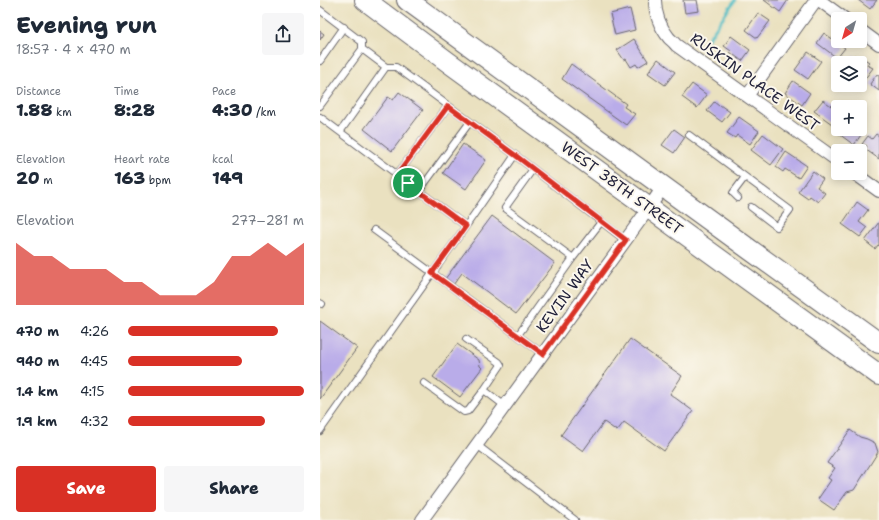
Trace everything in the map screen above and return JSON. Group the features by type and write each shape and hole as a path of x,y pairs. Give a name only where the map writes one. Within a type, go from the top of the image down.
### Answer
{"main road":[{"name":"WEST 38TH STREET","path":"365,0 649,208 878,372"},
{"name":"WEST 38TH STREET","path":"407,0 879,343"}],"street":[{"name":"RUSKIN PLACE WEST","path":"654,0 659,22 663,30 676,45 831,156"},
{"path":"747,96 817,0 835,12"},
{"path":"867,35 879,44"},
{"path":"864,180 879,191"},
{"name":"KEVIN WAY","path":"422,520 663,187"}],"lane":[{"path":"320,10 362,42 362,49 320,106"},
{"path":"320,60 344,27"},
{"path":"362,49 386,67 396,67 515,155 626,240"},
{"path":"340,132 386,67"},
{"path":"397,175 448,106"},
{"path":"320,117 466,226"},
{"path":"419,191 470,122"},
{"path":"689,135 790,210 777,227 750,207"},
{"path":"320,431 515,155"},
{"path":"533,169 505,208 573,258"},
{"path":"738,198 732,193 745,177"},
{"path":"518,335 573,258 601,222"},
{"path":"374,230 543,354"},
{"path":"424,383 464,412 468,411 500,365 499,362 466,339"},
{"path":"484,390 505,406"},
{"path":"477,445 575,520"}],"building":[{"path":"683,0 697,0 699,11 685,13"},
{"path":"764,0 788,0 780,12"},
{"path":"858,0 877,0 870,9"},
{"path":"630,9 635,30 615,35 610,14"},
{"path":"758,13 770,21 757,38 746,30"},
{"path":"320,31 324,34 320,40"},
{"path":"824,33 831,38 831,48 845,48 839,56 834,56 817,43"},
{"path":"731,36 750,50 742,61 724,46"},
{"path":"634,39 648,61 638,67 636,64 631,67 626,59 624,60 617,50"},
{"path":"808,52 821,61 808,79 795,70"},
{"path":"658,59 675,72 665,85 648,73"},
{"path":"571,64 626,104 624,107 635,114 626,125 562,79"},
{"path":"867,65 873,68 867,76"},
{"path":"877,74 879,75 879,91 870,84"},
{"path":"793,81 810,93 802,105 785,93"},
{"path":"692,84 707,95 697,108 682,97"},
{"path":"399,92 423,110 392,151 364,129 388,97 393,100"},
{"path":"823,100 831,106 831,123 814,111"},
{"path":"714,102 730,112 722,122 707,111"},
{"path":"739,117 759,131 750,144 737,135 735,138 727,133"},
{"path":"674,129 685,137 674,153 662,145"},
{"path":"763,134 783,149 771,165 751,150"},
{"path":"876,134 879,136 879,159 867,150 867,144 862,144 868,136 872,139"},
{"path":"842,136 860,136 855,144"},
{"path":"463,144 486,160 466,189 443,173"},
{"path":"786,152 807,166 799,178 785,169 783,172 776,167"},
{"path":"813,171 823,179 817,187 825,193 818,202 810,196 808,199 798,192"},
{"path":"857,202 868,210 859,222 867,228 860,237 842,224"},
{"path":"492,216 555,263 516,314 462,273 453,285 445,279"},
{"path":"879,222 879,246 878,245 875,249 865,241"},
{"path":"320,321 357,348 320,399"},
{"path":"630,339 682,376 670,394 693,411 664,451 624,422 617,431 604,422 583,451 561,435"},
{"path":"457,344 479,360 482,368 460,397 433,377"},
{"path":"850,430 860,437 875,443 878,452 854,490 847,492 834,510 818,499 831,480 828,478 835,468 827,463"}],"waterway":[{"path":"703,46 735,0"}],"route":[{"path":"448,106 626,240 543,354 432,273 466,226 408,183 397,175 448,106"}]}
